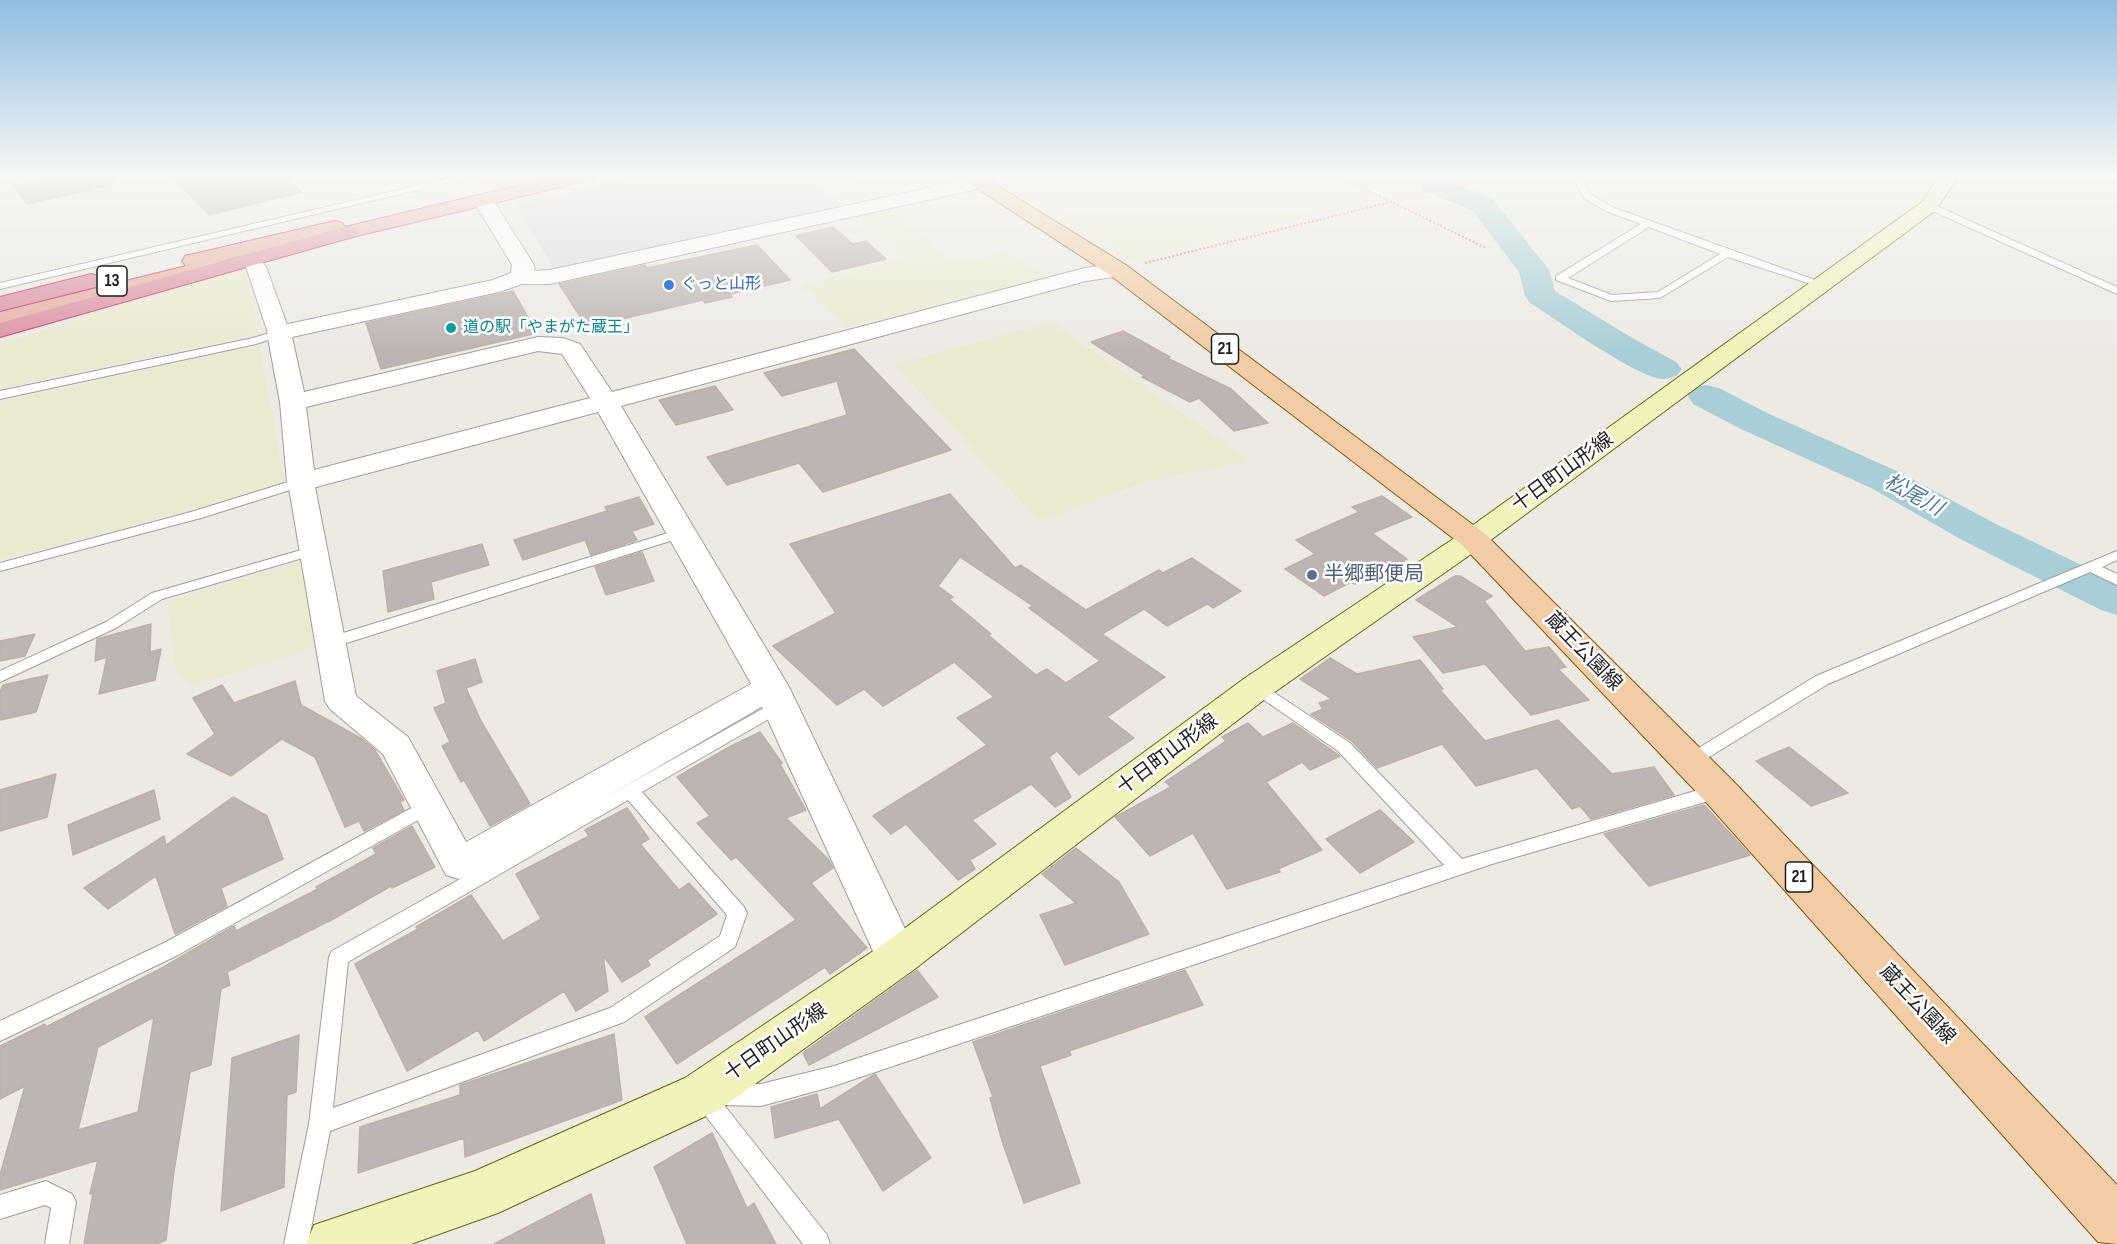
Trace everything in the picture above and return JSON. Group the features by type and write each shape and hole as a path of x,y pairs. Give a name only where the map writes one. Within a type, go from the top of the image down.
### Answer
{"highway":[{"name":"13","path":"0,310 309,233"},
{"name":"13","path":"0,319 345,233"},
{"path":"0,330 345,233"},
{"path":"0,304 152,266 225,253"}],"main road":[{"name":"蔵王公園線","path":"1059,233 1118,270 1473,539 1719,791 2117,1223"},
{"name":"十日町山形線","path":"333,1244 480,1195 702,1094 897,958 1257,687 1473,539 1892,233"}],"street":[{"path":"503,233 523,265 524,272 519,278"},
{"path":"279,333 500,285 519,278 550,277 739,233"},
{"path":"256,267 279,333 293,402 301,482 341,700 396,746 459,864 775,696"},
{"path":"301,482 1085,276 1118,270"},
{"path":"293,402 538,344 552,343 571,349 605,401 775,696 897,958"}],"lane":[{"path":"0,286 223,233"},
{"path":"1632,233 1560,278 1611,298 1660,295 1727,253"},
{"path":"1672,233 1821,284"},
{"path":"1989,233 2117,291"},
{"path":"0,395 256,341 279,333"},
{"path":"0,567 196,515 301,482"},
{"path":"332,642 681,533"},
{"path":"0,677 111,625 157,596 315,550"},
{"path":"1690,761 1822,680 2117,555"},
{"path":"2091,567 2117,580"},
{"path":"1257,687 1344,747 1459,868"},
{"path":"296,1244 320,1125 339,957 631,791 775,696"},
{"path":"320,1125 617,1015 728,941 737,913 631,791"},
{"path":"702,1094 761,1095 834,1076 1459,868 1719,791"},
{"path":"0,1031 171,949 428,806"},
{"path":"702,1094 818,1244"},
{"path":"0,1207 46,1193 64,1202 57,1244"}],"path":[{"path":"1118,270 1266,233"},
{"path":"1455,233 1486,248"}],"green space":[{"path":"878,233 917,233 955,263 1007,252 1047,277 845,327 802,285 908,257"},
{"path":"1089,233 1242,233 1133,260"},
{"path":"247,268 258,334 0,389 0,345 121,303"},
{"path":"1052,322 1251,461 1145,482 1039,521 895,365"},
{"path":"259,345 285,485 0,560 0,402"},
{"path":"304,561 316,647 192,686 176,671 167,602"}],"shaded area":[{"path":"532,233 726,233 555,271"}],"building":[{"path":"808,233 840,233 853,244 866,241 886,259 832,272 796,236"},
{"path":"757,245 790,280 730,294 732,297 705,303 703,300 592,326 589,323 585,324 559,284 645,265 647,268"},
{"name":"道の駅「やまがた蔵王」","path":"513,291 537,333 381,369 366,323"},
{"path":"1123,331 1170,357 1167,358 1231,389 1268,423 1234,431 1199,398 1190,402 1142,377 1145,376 1091,342"},
{"path":"854,349 951,450 823,492 799,463 727,485 707,457 847,415 837,381 782,396 764,373"},
{"path":"715,386 733,410 676,425 659,400"},
{"path":"950,494 1015,568 1021,565 1086,610 1159,570 1163,573 1192,558 1241,591 1213,608 1207,604 1167,626 1144,609 1102,634 1165,677 1107,717 1134,738 1079,775 1057,751 1049,757 1071,797 1055,807 1031,784 972,820 996,844 970,860 975,869 958,880 906,824 891,834 873,816 987,745 957,718 994,697 954,662 883,706 864,689 837,705 773,646 836,613 790,544","holes":["960,557 1033,606 1029,608 1100,661 1066,683 1047,669 1036,675 988,635 991,634 949,599 953,597 938,586"]},
{"path":"1382,496 1412,517 1372,533 1407,559 1324,596 1285,569 1315,554 1296,540 1359,512 1352,507"},
{"path":"639,497 654,524 632,531 637,540 591,555 585,540 523,560 514,540 607,511 605,507"},
{"path":"482,544 489,565 431,582 434,599 388,612 383,571"},
{"path":"642,552 654,581 606,595 595,567"},
{"path":"1455,576 1460,576 1492,596 1484,601 1525,651 1549,647 1566,667 1558,669 1589,700 1531,715 1485,664 1443,673 1413,637 1458,627 1416,600"},
{"path":"151,624 150,652 161,649 155,680 99,694 107,657 95,661 97,639"},
{"path":"35,634 25,656 0,661 0,641"},
{"path":"1330,658 1357,674 1420,660 1443,689 1440,690 1485,741 1558,720 1612,774 1654,767 1674,795 1591,819 1580,806 1572,809 1537,768 1476,786 1442,744 1377,768 1352,741 1311,714 1323,709 1319,703 1332,699 1300,679"},
{"path":"475,659 482,682 466,688 481,721 530,804 490,826 464,780 461,782 442,746 450,742 434,708 446,703 437,671"},
{"path":"48,675 36,712 0,720 0,692 3,685"},
{"path":"295,681 301,705 362,739 375,750 404,800 400,802 404,810 364,831 359,821 345,827 315,757 282,739 231,776 187,754 215,734 193,698 222,685 234,703"},
{"path":"1248,723 1263,737 1293,723 1340,756 1310,770 1302,762 1266,782 1322,850 1278,869 1280,872 1227,889 1193,833 1150,856 1115,817 1171,787 1165,782 1226,741 1222,737"},
{"path":"760,732 782,763 780,764 806,810 786,818 829,860 833,868 811,883 867,948 830,974 825,967 677,1064 645,1017 796,920 736,857 731,860 697,823 710,816 677,777"},
{"path":"1789,747 1848,793 1811,806 1756,761"},
{"path":"56,774 47,817 0,831 0,790"},
{"path":"154,790 160,819 73,855 68,825"},
{"path":"233,797 267,816 283,859 221,888 227,906 175,934 156,876 108,909 84,888 164,836 166,845"},
{"path":"1704,805 1750,855 1649,886 1604,834"},
{"path":"627,808 649,839 640,844 679,890 689,883 717,914 647,960 650,965 622,982 603,955 608,991 576,1011 564,991 484,1041 478,1030 407,1071 355,964 418,929 416,927 471,895 503,941 541,919 516,874 589,836 585,830"},
{"path":"1380,810 1414,842 1360,873 1326,839"},
{"path":"412,826 435,867 392,888 391,886 335,918 227,972 230,985 221,989 211,1065 190,1072 174,1171 166,1240 157,1244 84,1244 93,1193 90,1194 98,1160 0,1190 0,1175 25,1086 0,1099 0,1046 45,1024 46,1027 160,969 234,926 236,931 318,889 316,887 376,854 373,848","holes":["154,1017 138,1112 78,1130 98,1047"]},
{"path":"1076,848 1119,882 1149,934 1065,965 1040,915 1076,903 1042,874"},
{"path":"917,970 938,997 809,1065 803,1053"},
{"path":"1185,970 1203,1005 1069,1051 1071,1055 1040,1066 1080,1183 1024,1203 1003,1144 990,1098 993,1097 973,1042"},
{"path":"614,1034 622,1100 465,1157 464,1138 358,1173 360,1127 460,1095 460,1085"},
{"path":"299,1035 296,1092 287,1095 284,1187 221,1211 232,1058"},
{"path":"875,1074 931,1158 883,1191 839,1119 775,1138 771,1107 817,1094 820,1109"},
{"path":"712,1133 747,1208 754,1203 776,1244 687,1244 654,1167"},
{"path":"591,1194 605,1244 494,1244"}],"waterway":[{"name":"松尾川","path":"1503,233 1534,270 1541,296 1664,369"},
{"name":"松尾川","path":"1706,396 1754,421 1885,480 1979,532 2117,600"}],"place":[{"name":"ぐっと山形","path":"669,285"},
{"name":"道の駅「やまがた蔵王」","path":"451,328"},
{"name":"半郷郵便局","path":"1312,575"}]}
